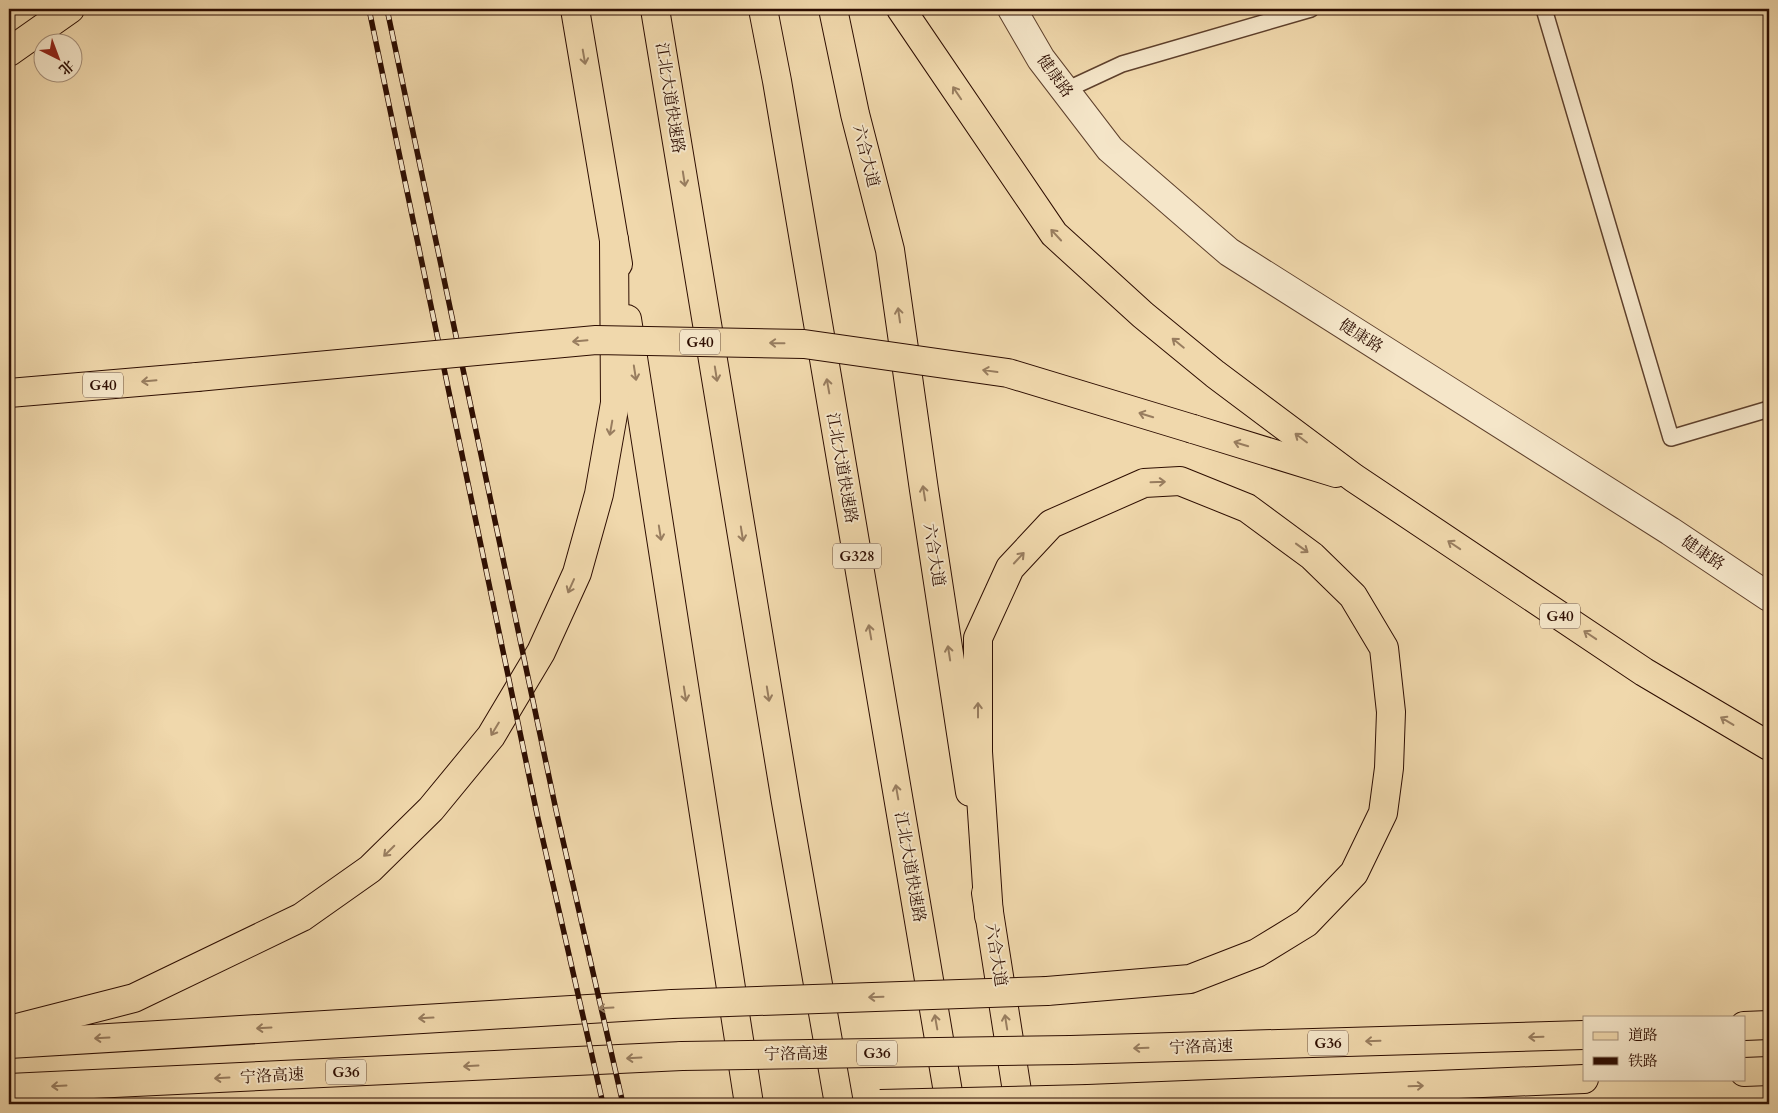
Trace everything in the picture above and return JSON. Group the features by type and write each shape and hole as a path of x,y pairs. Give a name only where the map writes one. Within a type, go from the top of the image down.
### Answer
{"main road":[{"path":"9,52 70,9"},
{"path":"576,9 749,1104"},
{"name":"江北大道快速路","path":"656,9 786,802 839,1104"},
{"name":"江北大道快速路","path":"763,9 950,1104"},
{"name":"六合大道","path":"833,9 856,114 890,250 925,500 1020,1104"},
{"path":"901,9 1054,234 1143,315 1216,374 1354,478"},
{"path":"9,1030 134,998 302,917 370,869 431,809 491,736 541,652 573,582 599,494 615,404 614,240"},
{"name":"G40","path":"9,393 596,340 804,344 1008,373 1354,478 1644,672 1769,746"},
{"path":"9,1044 672,1004 1047,991 1190,979 1257,953 1306,922 1354,873 1383,813 1389,768 1391,712 1384,648 1353,596 1312,556 1247,508 1180,481 1144,483 1051,524 1010,568 978,638 978,752 989,916"},
{"path":"1746,1026 1769,1025"},
{"name":"宁洛高速","path":"9,1088 682,1056 1071,1050 1583,1035"},
{"path":"1746,1072 1769,1071"},
{"path":"880,1104 1088,1099 1583,1079"}],"street":[{"name":"健康路","path":"1012,9 1041,59 1110,149 1229,252 1670,531 1769,597"}],"lane":[{"path":"1066,90 1122,64 1311,9"},
{"path":"1544,9 1672,438 1769,409"}],"railway":[{"path":"369,9 537,814 603,1104"},
{"path":"387,9 556,810 623,1104"}]}
